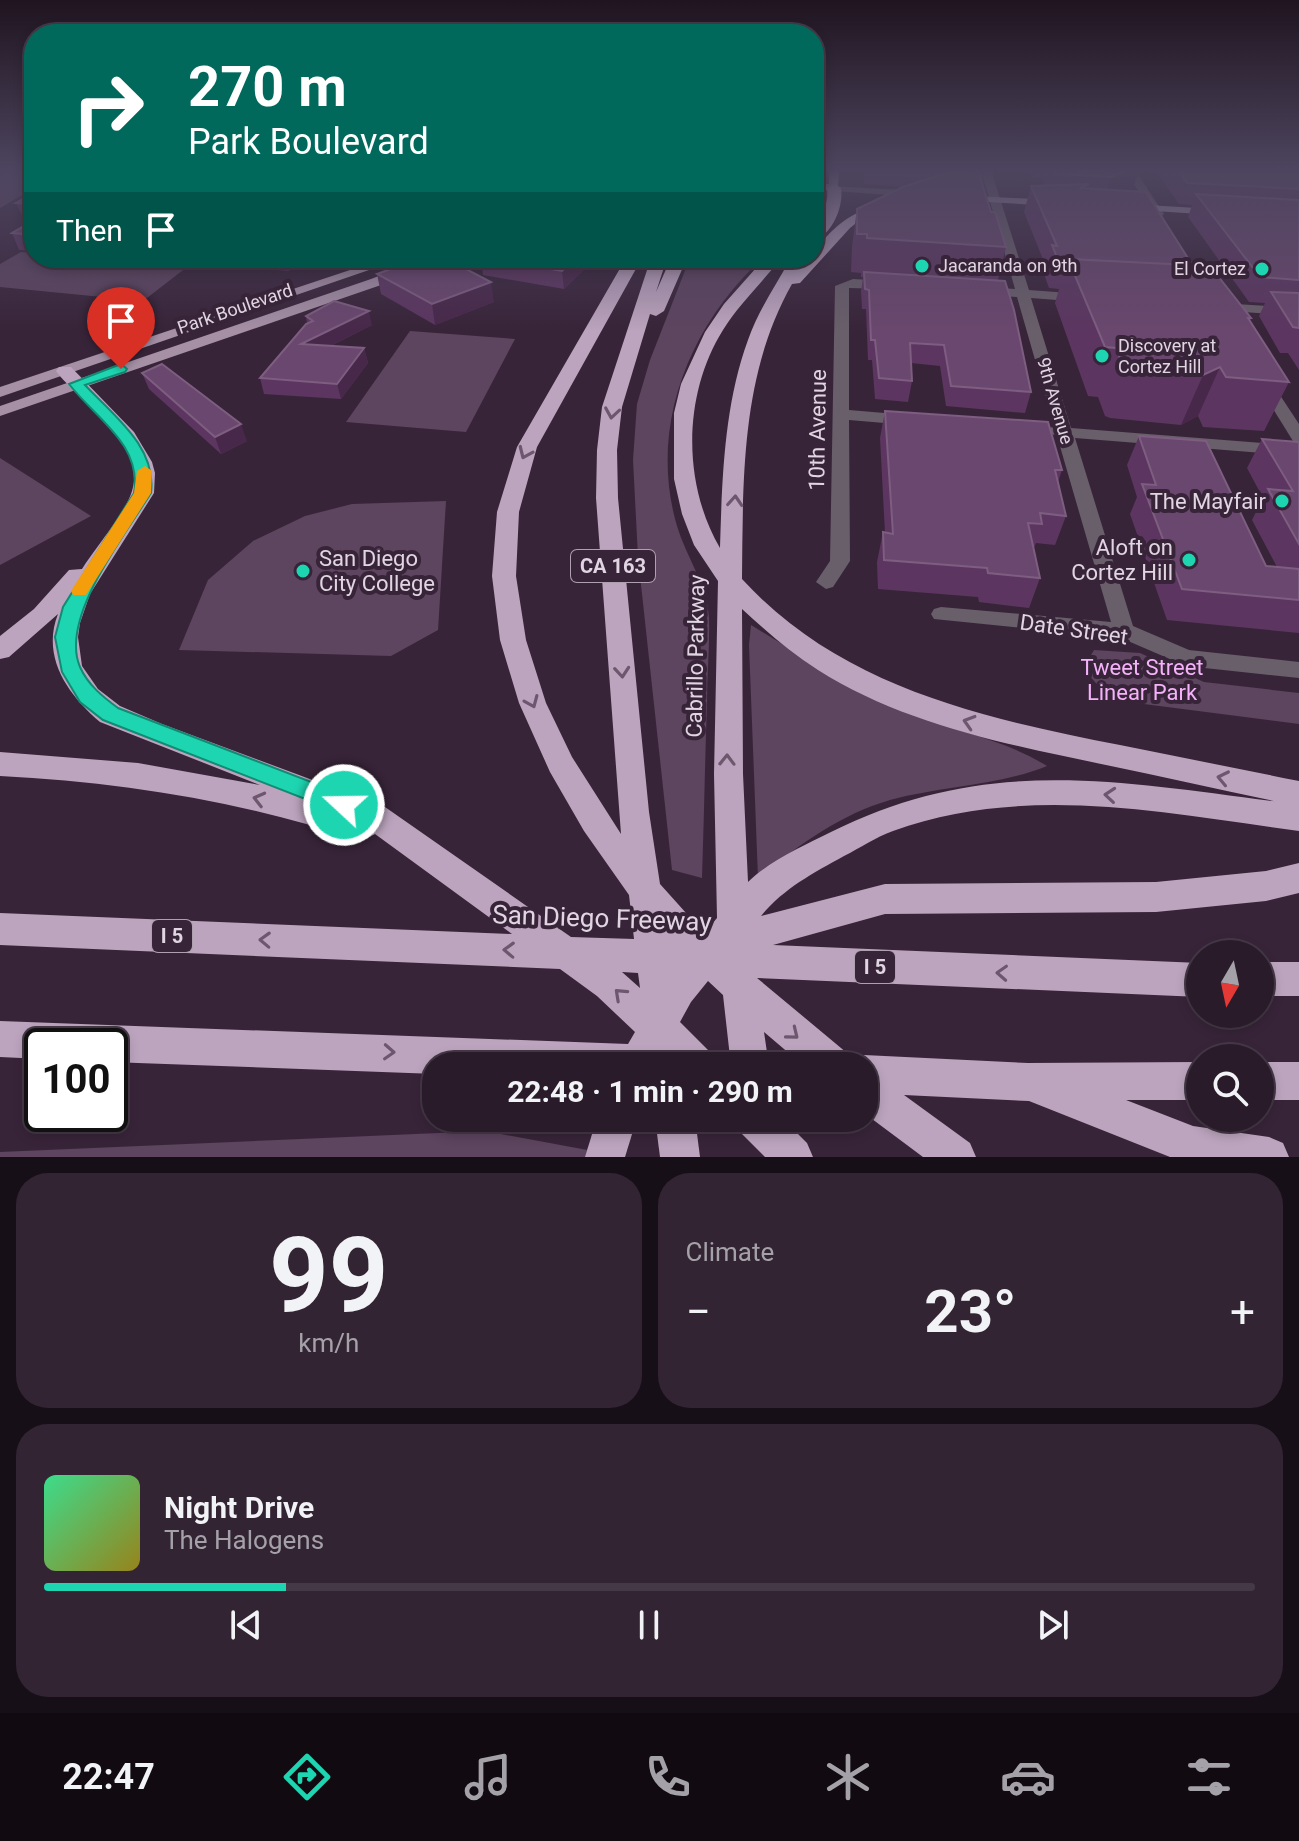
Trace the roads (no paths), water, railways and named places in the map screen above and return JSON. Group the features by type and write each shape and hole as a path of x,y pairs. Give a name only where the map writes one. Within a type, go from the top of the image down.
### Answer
{"highway":[{"path":"824,249 848,224"},
{"path":"628,268 527,447 516,473 505,525 503,567 509,627 523,682 571,784 600,830 675,928 816,1052"},
{"name":"CA 163","path":"656,268 612,407 607,450 607,498 634,812 666,1052"},
{"path":"621,371 656,313 675,268"},
{"path":"764,268 724,311 693,373 681,430 688,504 701,540 722,572 759,612 803,649 888,694 987,728 1299,794"},
{"name":"Cabrillo Parkway","path":"748,1052 739,991 726,792 731,559 744,391 758,336 794,268"},
{"path":"778,297 806,268"},
{"path":"70,377 125,435 143,464 143,493 78,594 67,623 65,637 69,667 88,696 110,714 152,732 374,816 609,984 684,1052"},
{"path":"0,650 43,615 112,540"},
{"path":"0,764 148,775 211,788 339,820 423,852"},
{"path":"645,1052 678,990 762,890 839,842 881,822 935,805 993,794 1026,792 1111,794 1299,818"},
{"path":"671,957 885,899 1156,897 1266,886 1299,878"},
{"name":"San Diego Freeway","path":"0,929 1186,980"},
{"path":"1274,979 1299,979"},
{"path":"0,1039 422,1054"},
{"path":"878,1075 1028,1082 1186,1081"},
{"path":"1274,1081 1299,1081"},
{"path":"1028,1082 1193,1146 1269,1157"},
{"path":"878,1099 956,1157"},
{"path":"605,1157 613,1132"},
{"path":"677,1132 680,1157"},
{"path":"759,1132 764,1157"},
{"path":"769,1132 793,1157"}],"main road":[{"name":"Park Boulevard","path":"0,411 70,377 370,268"},
{"name":"Park Boulevard","path":"0,392 70,377 376,282 411,268"}],"street":[{"name":"9th Avenue","path":"1002,224 1124,631"},
{"path":"1165,224 1170,232"},
{"name":"10th Avenue","path":"826,582 840,561 842,286 853,283 899,286"},
{"path":"961,290 1094,299"},
{"path":"1228,327 1210,304 1299,312"},
{"path":"1252,364 1299,437"},
{"path":"842,414 919,421"},
{"path":"1039,430 1299,451"},
{"name":"Date Street","path":"941,614 1124,631 1186,658 1299,670"}],"place":[{"name":"Jacaranda on 9th","path":"922,266"},
{"name":"El Cortez","path":"1262,269"},
{"name":"Discovery at Cortez Hill","path":"1102,356"},
{"name":"The Mayfair","path":"1282,501"},
{"name":"Aloft on Cortez Hill","path":"1189,560"},
{"name":"San Diego City College","path":"303,571"}],"park label":[{"name":"Tweet Street Linear Park","path":"1142,680"}]}
